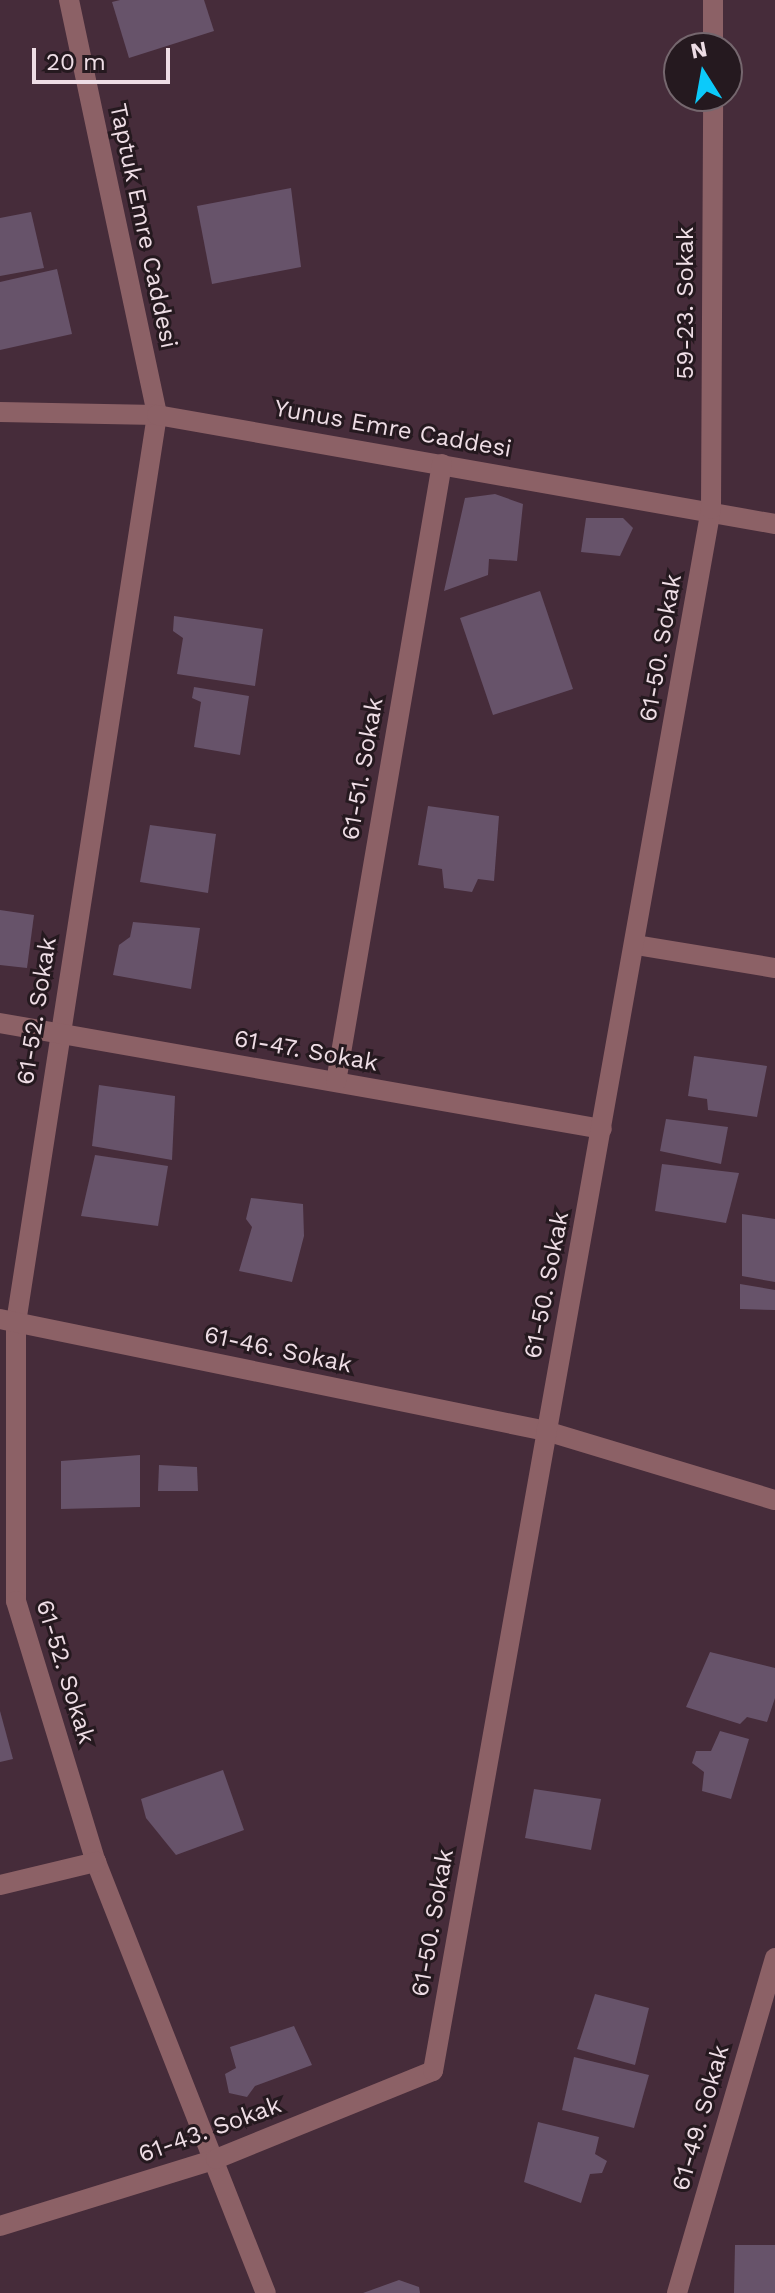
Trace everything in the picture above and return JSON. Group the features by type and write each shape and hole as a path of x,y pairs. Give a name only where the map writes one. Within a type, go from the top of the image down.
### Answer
{"street":[{"name":"Taptuk Emre Caddesi","path":"69,0 157,415"},
{"path":"713,0 713,32"},
{"name":"59-23. Sokak","path":"711,509 713,112"},
{"name":"Yunus Emre Caddesi","path":"0,412 157,415 711,509 775,524"},
{"name":"61-52. Sokak","path":"157,415 59,1035 8,1321 16,1601 96,1862 216,2159 266,2293"},
{"name":"61-51. Sokak","path":"336,1082 442,464"},
{"name":"61-50. Sokak","path":"433,2071 636,945 711,509"},
{"path":"636,945 775,968"},
{"name":"61-47. Sokak","path":"0,1023 602,1129"},
{"name":"61-46. Sokak","path":"8,1321 546,1431 775,1500"},
{"path":"0,1885 96,1862"},
{"name":"61-49. Sokak","path":"677,2293 775,1958"},
{"name":"61-43. Sokak","path":"0,2226 216,2159 433,2071"}],"building":[{"path":"204,0 214,31 129,58 112,2"},
{"path":"291,188 301,267 212,284 197,206"},
{"path":"31,212 44,268 0,276 0,218"},
{"path":"57,269 72,334 0,350 0,282"},
{"path":"495,494 523,504 517,561 489,559 488,575 444,591 465,498"},
{"path":"586,518 623,518 633,528 620,556 581,552"},
{"path":"540,591 573,689 493,715 460,618"},
{"path":"174,616 263,629 255,686 177,674 183,638 173,631"},
{"path":"194,687 249,696 240,755 194,747 201,702 192,698"},
{"path":"428,806 499,816 494,881 478,879 472,892 444,888 442,869 418,865"},
{"path":"150,825 216,834 208,893 140,882"},
{"path":"0,910 34,915 27,968 0,965"},
{"path":"133,922 200,928 191,989 113,975 119,945 130,937"},
{"path":"694,1056 767,1066 757,1117 708,1110 707,1099 688,1096"},
{"path":"99,1085 175,1096 172,1160 92,1146"},
{"path":"666,1119 728,1127 721,1164 660,1151"},
{"path":"95,1155 168,1166 158,1226 81,1216"},
{"path":"662,1164 739,1173 726,1223 655,1211"},
{"path":"251,1198 303,1204 304,1236 292,1282 239,1271 252,1227 246,1219"},
{"path":"742,1214 775,1219 775,1282 742,1276"},
{"path":"740,1284 775,1290 775,1310 740,1309"},
{"path":"140,1455 140,1507 61,1509 61,1461"},
{"path":"159,1465 197,1467 198,1491 158,1491"},
{"path":"710,1652 775,1668 775,1698 767,1722 747,1717 740,1724 686,1707"},
{"path":"0,1711 13,1759 0,1762"},
{"path":"720,1731 749,1739 731,1799 702,1791 704,1772 692,1763 696,1751 711,1751"},
{"path":"223,1770 244,1830 176,1855 146,1818 141,1799"},
{"path":"534,1789 601,1799 591,1850 525,1838"},
{"path":"595,1994 649,2008 635,2065 577,2049"},
{"path":"294,2026 312,2065 255,2086 247,2097 229,2093 225,2074 236,2068 230,2047"},
{"path":"574,2057 649,2075 634,2128 562,2110"},
{"path":"538,2122 599,2137 595,2154 607,2161 602,2173 590,2174 581,2203 524,2182"},
{"path":"735,2245 775,2245 775,2293 734,2293"},
{"path":"399,2280 419,2287 420,2293 363,2293"}]}
